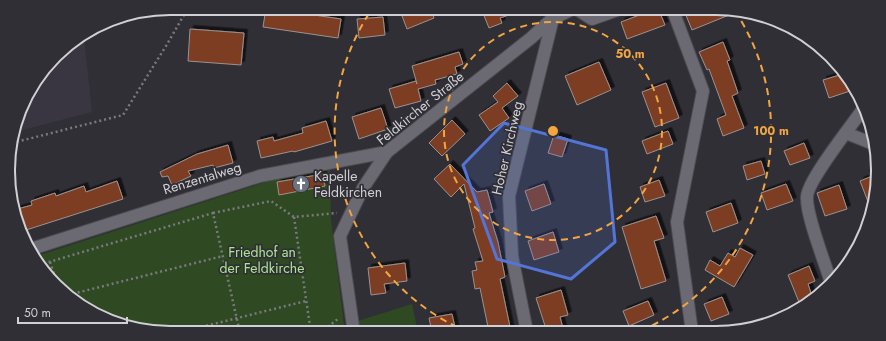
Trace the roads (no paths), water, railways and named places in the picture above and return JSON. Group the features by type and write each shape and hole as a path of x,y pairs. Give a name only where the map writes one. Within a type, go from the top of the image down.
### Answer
{"street":[{"name":"Feldkircher Straße","path":"353,326 340,236 363,188 387,152 550,15"},
{"name":"Hoher Kirchweg","path":"527,326 512,256 509,196 552,15"},
{"path":"586,15 592,19 603,15"},
{"path":"675,15 703,91 677,222 691,326"},
{"path":"829,276 809,211 807,196 820,168 860,113"},
{"path":"846,133 868,142"},
{"name":"Renzentalweg","path":"36,247 260,176 387,152"}],"place":[{"name":"Kapelle Feldkirchen","path":"301,184"}],"park label":[{"name":"Friedhof an der Feldkirche","path":"262,260"}]}
